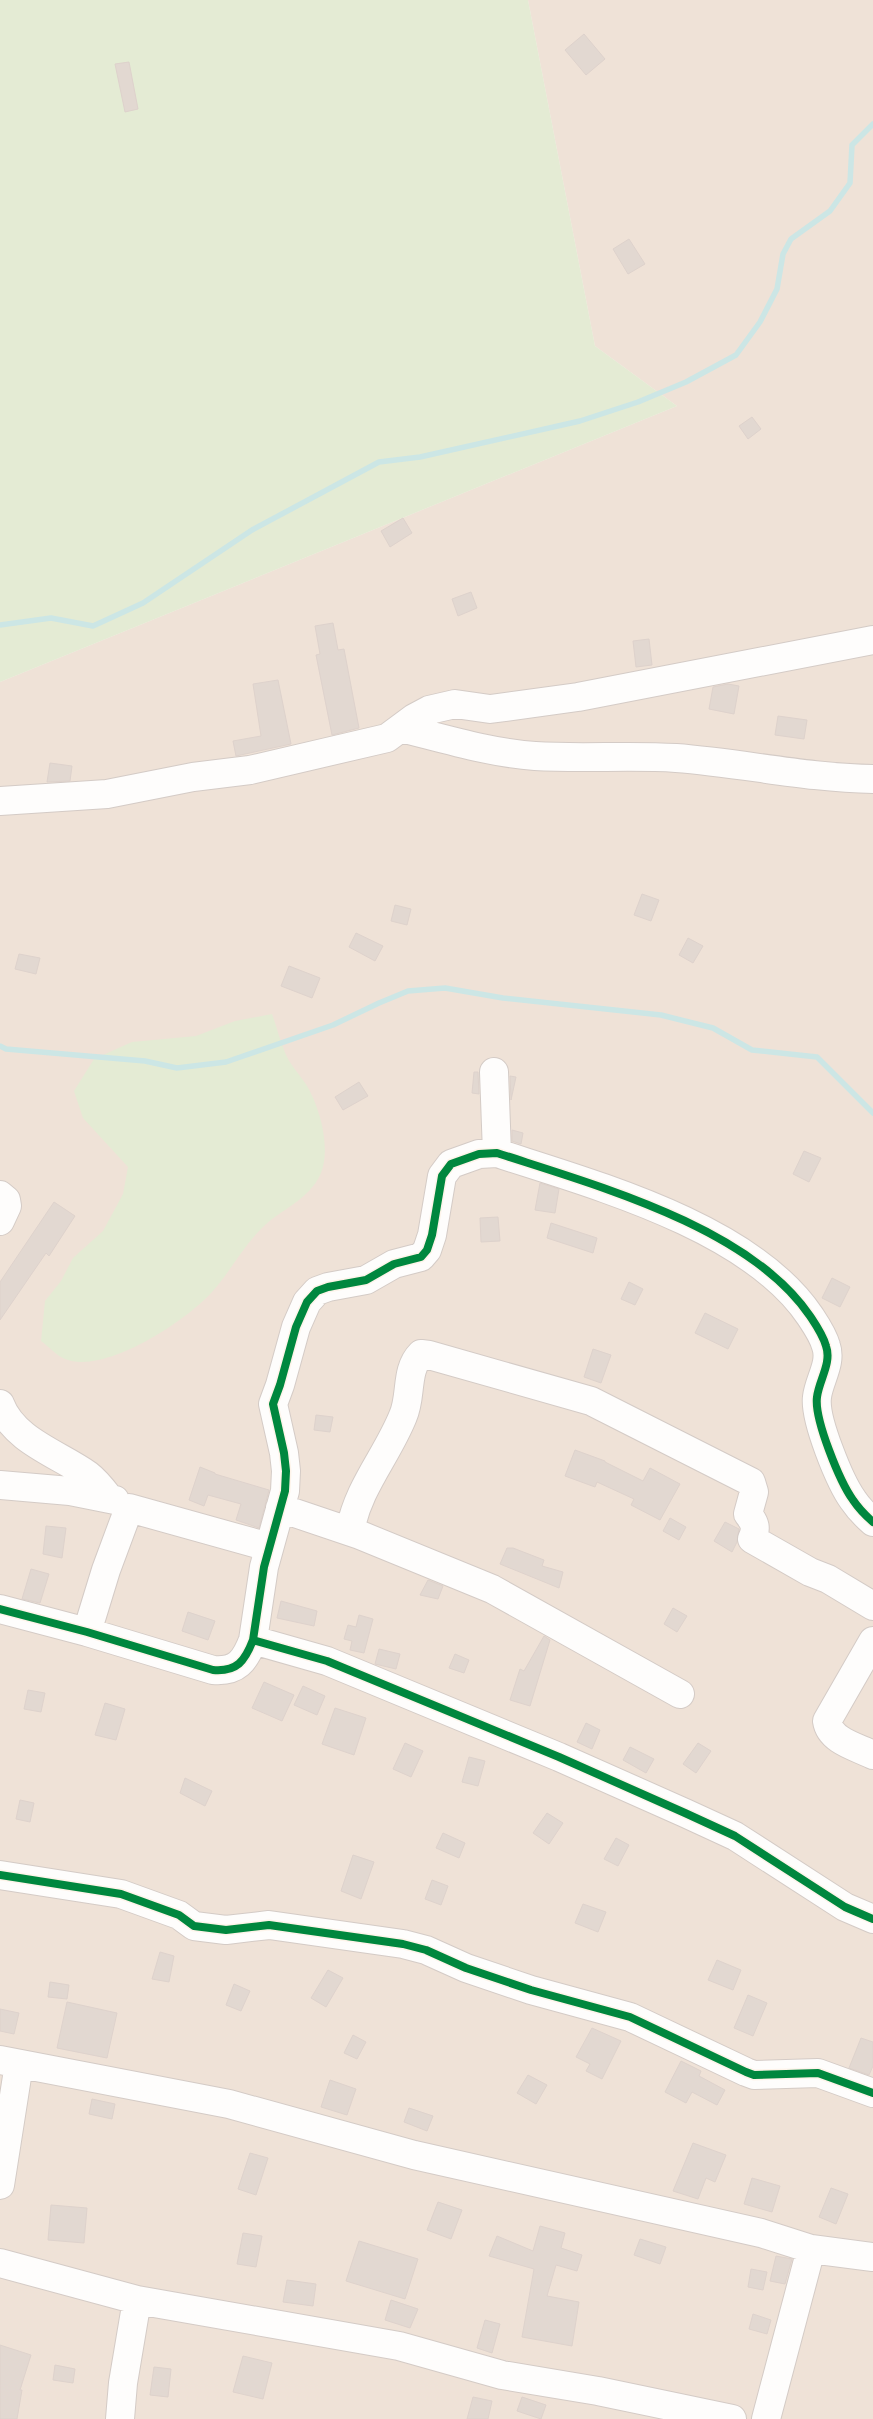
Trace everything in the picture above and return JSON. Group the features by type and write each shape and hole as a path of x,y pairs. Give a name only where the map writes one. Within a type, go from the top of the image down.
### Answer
{"street":[{"path":"0,802 107,794 193,777 250,770 387,738 414,718 429,710 455,704 490,709 578,697 873,640"},
{"path":"401,728 451,741 534,756 674,758 722,762 802,774 873,779"},
{"path":"494,1072 497,1153"},
{"path":"0,1609 87,1632 213,1670 232,1670 243,1662 254,1640 259,1595 269,1547 285,1490 286,1471 273,1404 296,1327 307,1302 318,1291 328,1287 366,1280 394,1264 421,1258 427,1250 432,1235 442,1176 451,1164 478,1154 497,1153 611,1191 672,1215 732,1245 798,1299 817,1327 827,1347 826,1367 817,1398 820,1421 844,1485 862,1513 873,1522"},
{"path":"0,1195 6,1200 7,1206 0,1220"},
{"path":"350,1531 366,1482 404,1415 413,1364 421,1354 429,1355 591,1401 751,1482 754,1492 748,1514 755,1523 756,1532 752,1539 810,1572 836,1583 873,1606"},
{"path":"0,1404 12,1424 31,1440 90,1476 119,1503"},
{"path":"0,1485 70,1491 119,1503 269,1547"},
{"path":"87,1632 106,1570 119,1503"},
{"path":"280,1508 350,1531 492,1590 680,1694"},
{"path":"254,1640 327,1661 559,1756 685,1812 736,1836 845,1906 872,1915"},
{"path":"873,1641 827,1721 828,1727 836,1738 873,1755"},
{"path":"0,1875 121,1894 179,1916 194,1926 226,1930 269,1925 410,1946 426,1950 466,1968 531,1990 630,2017 754,2075 818,2073 873,2092"},
{"path":"0,2185 9,2062 229,2104 414,2155 761,2233 811,2249 873,2257"},
{"path":"766,2419 811,2249"},
{"path":"0,2263 137,2300 400,2346 502,2376 598,2391 732,2419"},
{"path":"120,2419 123,2383 137,2300"}],"shaded area":[{"path":"528,0 873,0 873,2419 0,2419 0,682 677,406 595,346"}],"green space":[{"path":"0,0 528,0 595,346 677,406 0,682"},
{"path":"272,1014 287,1057 312,1095 323,1128 324,1163 316,1183 302,1198 261,1229 212,1292 184,1317 144,1342 122,1352 101,1359 82,1362 62,1358 41,1341 45,1301 61,1281 73,1258 103,1231 123,1194 128,1167 83,1118 74,1091 94,1059 132,1042 196,1036 235,1021"}],"building":[{"path":"584,34 605,59 586,75 565,50"},
{"path":"129,62 138,109 125,112 115,64"},
{"path":"629,239 645,264 628,274 613,249"},
{"path":"752,417 761,429 748,439 739,426"},
{"path":"403,518 412,533 390,547 381,531"},
{"path":"471,592 477,608 458,616 452,599"},
{"path":"333,623 338,650 344,649 359,728 332,735 316,655 320,654 315,626"},
{"path":"649,639 652,665 636,667 633,641"},
{"path":"278,680 291,744 236,756 233,741 261,736 253,684"},
{"path":"728,684 739,686 734,714 709,709 713,687"},
{"path":"778,716 807,720 804,739 775,735"},
{"path":"50,763 72,766 70,781 47,782"},
{"path":"642,894 659,900 651,921 634,915"},
{"path":"395,905 411,909 407,925 391,921"},
{"path":"356,933 383,946 375,961 349,947"},
{"path":"688,938 703,946 693,963 679,955"},
{"path":"19,954 40,958 36,974 15,969"},
{"path":"289,966 320,978 312,998 281,986"},
{"path":"474,1072 478,1072 479,1094 472,1093"},
{"path":"510,1076 516,1077 511,1100"},
{"path":"359,1082 368,1096 343,1110 335,1097"},
{"path":"512,1130 523,1133 521,1144 512,1141"},
{"path":"804,1151 821,1158 809,1182 793,1174"},
{"path":"540,1183 559,1189 555,1213 535,1210"},
{"path":"54,1202 75,1216 49,1256 46,1253 0,1320 0,1282"},
{"path":"498,1217 500,1241 481,1242 480,1218"},
{"path":"551,1223 597,1238 593,1253 547,1238"},
{"path":"832,1278 850,1287 840,1307 822,1298"},
{"path":"629,1282 643,1289 635,1305 621,1299"},
{"path":"705,1313 738,1329 728,1349 695,1333"},
{"path":"593,1349 611,1355 601,1383 584,1377"},
{"path":"316,1415 333,1417 330,1432 314,1430"},
{"path":"575,1450 605,1461 643,1481 650,1468 680,1484 660,1520 631,1505 634,1499 597,1482 595,1487 565,1476"},
{"path":"200,1467 215,1474 269,1490 259,1528 236,1520 241,1504 208,1495 204,1506 189,1500"},
{"path":"670,1518 686,1527 679,1540 663,1531"},
{"path":"725,1522 739,1529 737,1542 732,1552 714,1541"},
{"path":"46,1526 66,1528 62,1558 43,1554"},
{"path":"507,1548 513,1548 544,1560 542,1566 563,1572 559,1588 500,1564"},
{"path":"31,1569 49,1574 40,1603 22,1599"},
{"path":"428,1580 443,1586 438,1599 420,1595"},
{"path":"281,1601 317,1611 314,1626 277,1618"},
{"path":"673,1608 687,1616 677,1632 664,1624"},
{"path":"188,1612 215,1621 208,1640 182,1631"},
{"path":"359,1615 373,1619 364,1653 350,1650 352,1641 344,1639 348,1625 356,1627"},
{"path":"544,1636 550,1640 530,1706 510,1700 520,1669 524,1671"},
{"path":"379,1649 400,1654 396,1669 375,1664"},
{"path":"455,1654 469,1660 464,1673 449,1668"},
{"path":"264,1682 294,1695 282,1721 252,1708"},
{"path":"303,1686 325,1696 317,1715 294,1705"},
{"path":"28,1690 45,1693 41,1712 24,1709"},
{"path":"105,1703 125,1709 116,1740 95,1735"},
{"path":"335,1708 366,1718 354,1755 322,1744"},
{"path":"586,1723 600,1730 592,1749 577,1742"},
{"path":"405,1743 423,1751 411,1777 393,1769"},
{"path":"698,1743 711,1751 696,1773 683,1764"},
{"path":"630,1747 654,1759 646,1773 623,1760"},
{"path":"469,1757 485,1761 478,1786 462,1782"},
{"path":"185,1778 212,1791 205,1806 180,1793"},
{"path":"20,1800 34,1803 30,1822 16,1819"},
{"path":"547,1813 563,1823 549,1844 533,1833"},
{"path":"443,1833 465,1843 459,1858 436,1848"},
{"path":"616,1838 629,1845 618,1866 604,1859"},
{"path":"353,1855 374,1862 361,1899 341,1891"},
{"path":"432,1880 448,1886 441,1905 425,1899"},
{"path":"583,1904 606,1912 598,1932 575,1923"},
{"path":"160,1952 174,1956 169,1982 152,1979"},
{"path":"717,1960 741,1970 733,1990 708,1980"},
{"path":"328,1970 343,1978 326,2007 311,1998"},
{"path":"50,1982 69,1985 67,1999 48,1997"},
{"path":"234,1984 250,1991 241,2011 226,2005"},
{"path":"748,1995 767,2003 753,2036 734,2028"},
{"path":"67,2002 117,2013 107,2058 57,2048"},
{"path":"0,2009 19,2013 14,2034 0,2031"},
{"path":"592,2028 621,2041 602,2079 586,2071 590,2064 576,2057"},
{"path":"353,2035 366,2042 357,2059 344,2053"},
{"path":"861,2038 873,2042 873,2066 869,2075 849,2068"},
{"path":"681,2061 701,2071 699,2076 725,2090 717,2105 692,2092 686,2103 665,2092"},
{"path":"528,2075 547,2085 536,2104 517,2093"},
{"path":"330,2080 356,2089 347,2115 321,2107"},
{"path":"92,2099 115,2104 112,2119 89,2114"},
{"path":"409,2108 433,2116 427,2131 404,2122"},
{"path":"693,2143 726,2155 715,2182 706,2178 698,2199 673,2191"},
{"path":"250,2153 268,2158 256,2195 238,2189"},
{"path":"752,2178 780,2186 772,2212 744,2204"},
{"path":"831,2188 848,2194 836,2224 819,2217"},
{"path":"438,2202 462,2210 451,2239 427,2230"},
{"path":"51,2205 87,2208 84,2243 48,2240"},
{"path":"540,2226 565,2233 561,2248 582,2255 577,2271 556,2265 547,2296 579,2302 572,2346 522,2337 534,2269 489,2256 497,2236 533,2251"},
{"path":"243,2233 262,2236 256,2267 237,2264"},
{"path":"640,2239 666,2247 660,2264 634,2255"},
{"path":"359,2241 418,2259 405,2299 346,2281"},
{"path":"776,2256 792,2259 785,2284 770,2281"},
{"path":"751,2269 767,2272 763,2290 748,2287"},
{"path":"287,2280 316,2284 313,2306 283,2302"},
{"path":"391,2300 418,2309 410,2328 385,2320"},
{"path":"753,2314 771,2320 767,2334 749,2329"},
{"path":"485,2320 500,2324 492,2353 477,2348"},
{"path":"0,2345 31,2355 20,2390 22,2390 17,2419 0,2419"},
{"path":"243,2356 272,2363 263,2399 233,2392"},
{"path":"55,2365 75,2369 73,2383 53,2380"},
{"path":"154,2367 171,2369 168,2397 150,2395"},
{"path":"473,2397 492,2401 488,2419 467,2419"},
{"path":"522,2397 546,2405 541,2419 517,2411"}],"waterway":[{"path":"0,625 51,618 93,626 143,603 252,530 379,462 420,457 580,421 638,402 686,382 736,355 760,322 777,289 783,254 791,239 830,211 850,183 852,145 873,124"},
{"path":"0,1046 6,1049 145,1061 177,1068 226,1062 333,1025 408,991 445,988 503,998 661,1015 713,1028 752,1050 817,1057 873,1113"}],"cycle path":[{"path":"253,1640 264,1567 285,1491 286,1471 284,1453 273,1404 296,1327 307,1302 317,1291 366,1280 394,1264 421,1257 427,1250 432,1235 442,1176 451,1164 479,1154 497,1153 579,1179 668,1213 750,1257 783,1285 810,1316 825,1342 827,1359 817,1397 820,1420 829,1450 848,1491 860,1509 873,1522"},
{"path":"0,1609 87,1632 213,1670 228,1669 239,1664 247,1654 253,1640 327,1661 559,1757 735,1836 845,1907 873,1919"},
{"path":"0,1875 121,1894 179,1915 194,1926 226,1930 269,1925 403,1944 426,1950 466,1968 531,1990 630,2017 754,2075 818,2073 873,2093"}]}
